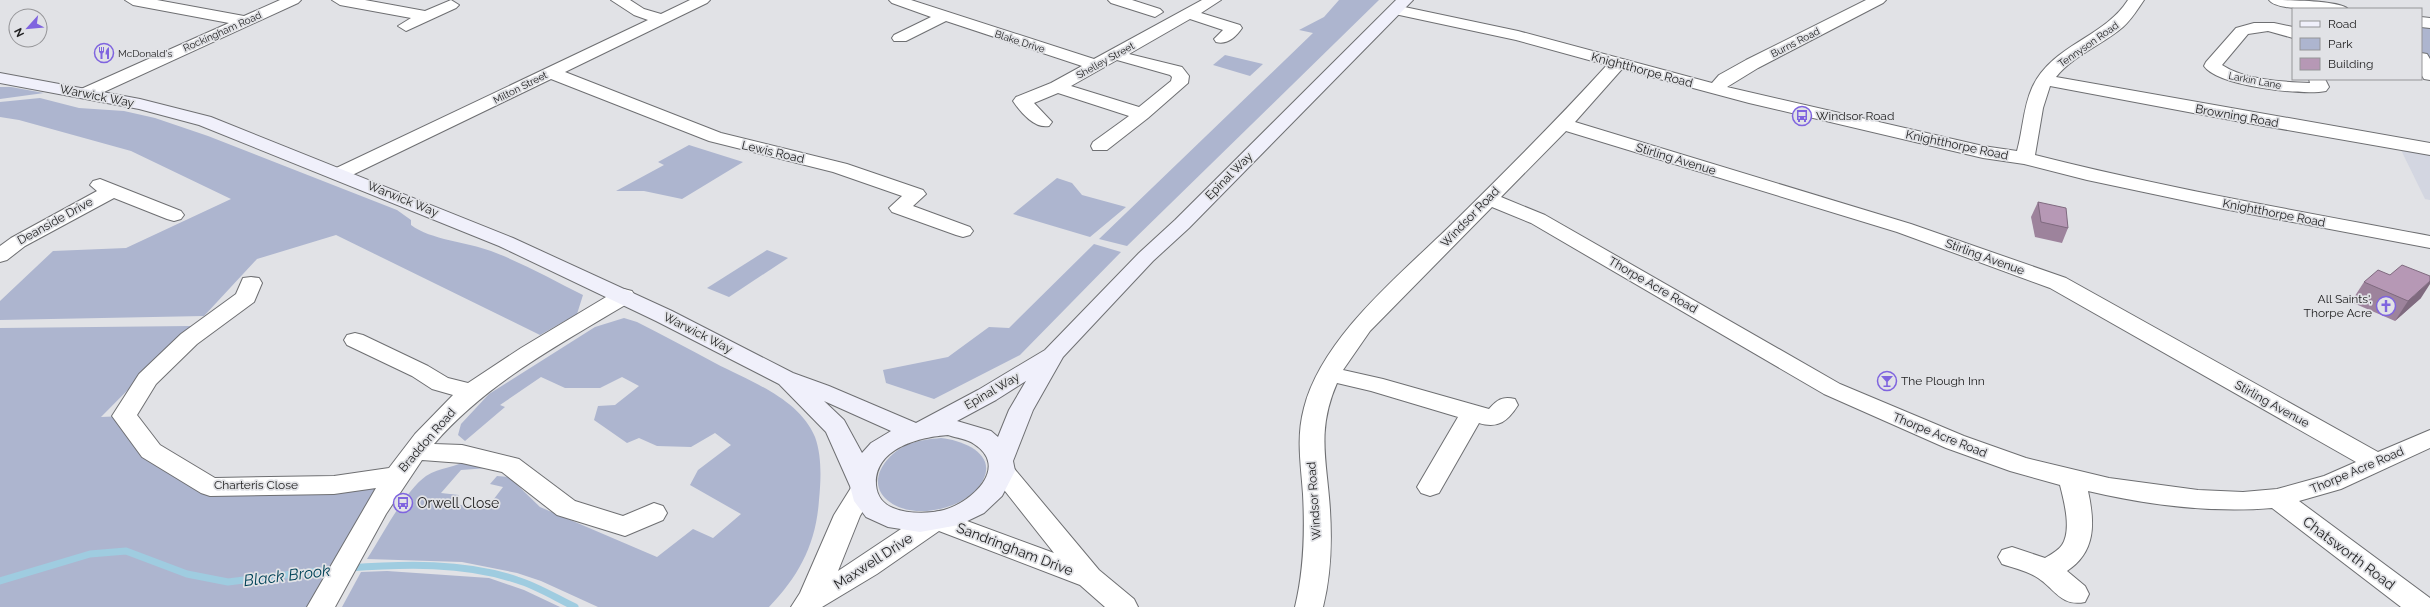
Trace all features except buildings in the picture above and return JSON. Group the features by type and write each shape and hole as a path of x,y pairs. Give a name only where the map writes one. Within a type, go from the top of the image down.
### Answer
{"street":[{"path":"133,0 243,21"},
{"name":"Rockingham Road","path":"87,94 243,21 293,0"},
{"path":"340,0 427,16"},
{"path":"619,0 639,12 661,19"},
{"name":"Milton Street","path":"339,174 549,72 702,0"},
{"name":"Blake Drive","path":"897,0 1095,65"},
{"path":"1116,0 1155,12"},
{"name":"Shelley Street","path":"1043,122 1022,101 1057,87 1213,0"},
{"name":"Burns Road","path":"1715,89 1725,79 1752,64 1878,0"},
{"name":"Tennyson Road","path":"2025,158 2030,143 2034,111 2045,80 2053,68 2065,58 2124,18 2136,0"},
{"path":"2277,0 2333,8"},
{"path":"406,26 451,5"},
{"name":"Knightthorpe Road","path":"1400,5 1715,89 1983,152 2025,158 2087,174 2224,203 2430,242"},
{"name":"Epinal Way","path":"921,430 987,396 1054,352 1146,257 1182,224 1400,5"},
{"path":"900,38 934,13"},
{"path":"1189,14 1234,28 1222,39"},
{"name":"Larkin Lane","path":"2292,33 2272,28 2249,28 2242,31 2212,66 2216,71 2228,75 2313,89 2320,86 2317,80"},
{"path":"1100,146 1179,83 1181,76 1176,71 1115,55"},
{"name":"Windsor Road","path":"1309,607 1318,562 1316,496 1310,439 1318,398 1338,358 1362,326 1561,124 1617,64"},
{"name":"Lewis Road","path":"549,72 715,137 840,168 916,194 899,208 963,231"},
{"name":"Warwick Way","path":"0,78 140,104 205,121 274,151 339,174 470,226 624,296 785,378 921,430"},
{"name":"Browning Road","path":"2045,80 2236,116 2430,149"},
{"path":"1057,87 1142,114"},
{"name":"Stirling Avenue","path":"1561,124 1904,228 2058,283 2378,463"},
{"name":"Deanside Drive","path":"0,257 18,242 106,188 174,215"},
{"name":"Thorpe Acre Road","path":"1487,198 1538,219 1832,389 1955,442 2020,465 2072,479 2109,487 2198,499 2243,501 2277,498 2332,483 2430,438"},
{"name":"Deanside Drive","path":"0,257 24,258"},
{"name":"Charteris Close","path":"251,283 246,297 199,339 147,379 124,416 151,451 210,487 334,485 396,476"},
{"name":"Braddon Road","path":"321,607 396,476 441,420 472,392 508,367 624,296"},
{"path":"355,340 420,371 440,384 472,392"},
{"name":"Epinal Way","path":"1002,466 1021,410 1054,352"},
{"path":"1329,374 1375,384 1494,415 1430,487"},
{"name":"Warwick Way","path":"785,378 835,426 844,440 862,486"},
{"path":"949,427 968,430 978,434 996,447 1002,466 998,485 989,497 976,508 959,516 936,522 900,520 886,516 875,508 867,499 862,486 865,469 874,455 889,442 921,430 949,427"},
{"path":"416,451 462,454 510,465 566,508 625,526 654,513"},
{"name":"Sandringham Drive","path":"1002,466 1089,578 1124,607"},
{"path":"2047,570 2073,552 2080,528 2078,506 2072,479"},
{"name":"Maxwell Drive","path":"809,603 847,514 862,486"},
{"name":"Chatsworth Road","path":"2277,498 2421,607"},
{"name":"Sandringham Drive","path":"936,522 1089,578"},
{"name":"Maxwell Drive","path":"809,603 936,522"},
{"path":"2012,557 2047,570 2075,594"}],"shaded area":[{"path":"2401,150 2430,155 2430,200 2425,199"}],"green space":[{"path":"1339,0 1379,0 1127,246 1099,239 1313,33 1299,30 1324,17"},
{"path":"2422,22 2430,23 2430,63 2422,59"},
{"path":"1225,55 1263,64 1250,76 1213,65"},
{"path":"0,87 11,87 44,93 0,99"},
{"path":"40,98 79,108 124,111 155,118 208,136 397,210 411,220 411,225 419,230 491,251 526,266 583,295 577,314 540,335 336,235 257,259 204,316 0,320 0,301 53,251 126,248 231,199 131,151 19,120 0,117 0,102"},
{"path":"689,145 743,162 682,199 644,191 616,191 664,165 658,162"},
{"path":"1057,178 1072,183 1082,195 1126,207 1090,237 1013,214"},
{"path":"1094,244 1121,252 1020,355 934,399 886,383 883,370 948,357 989,327 1009,328"},
{"path":"767,250 788,258 729,297 707,288"},
{"path":"624,318 637,322 772,392 785,401 808,423 815,437 820,460 820,492 814,531 810,545 797,571 780,595 769,607 598,607 541,581 517,573 462,562 367,559 402,503 418,483 431,473 468,459 488,468 461,470 441,493 459,495 453,504 487,508 503,487 490,484 497,476 509,477 540,507 657,557 693,529 713,538 741,514 690,485 698,470 731,445 715,433 691,447 657,446 639,438 627,443 594,420 598,406 615,405 639,386 622,377 600,388 565,388 541,377 500,405 505,407 465,441 458,435 461,424 489,394 595,327"},
{"path":"191,326 101,417 124,416 210,487 395,476 321,607 0,607 0,328"},
{"path":"941,438 962,443 971,447 979,453 984,460 986,468 984,478 977,489 968,497 957,503 945,508 932,510 919,511 906,509 895,505 885,498 880,490 878,482 882,466 888,459 901,448 909,444"},
{"path":"387,571 489,578 524,590 560,607 342,607 361,572"}],"waterway":[{"name":"Black Brook","path":"0,581 90,554 126,551 187,574 228,582 335,569"},
{"name":"Black Brook","path":"348,568 412,565 455,567 476,570 497,574 524,583 575,607"}],"place":[{"name":"McDonald's","path":"104,53"},
{"name":"Windsor Road","path":"1802,116"},
{"name":"All Saints', Thorpe Acre","path":"2386,306"},
{"name":"The Plough Inn","path":"1887,381"},
{"name":"Orwell Close","path":"403,503"}]}
